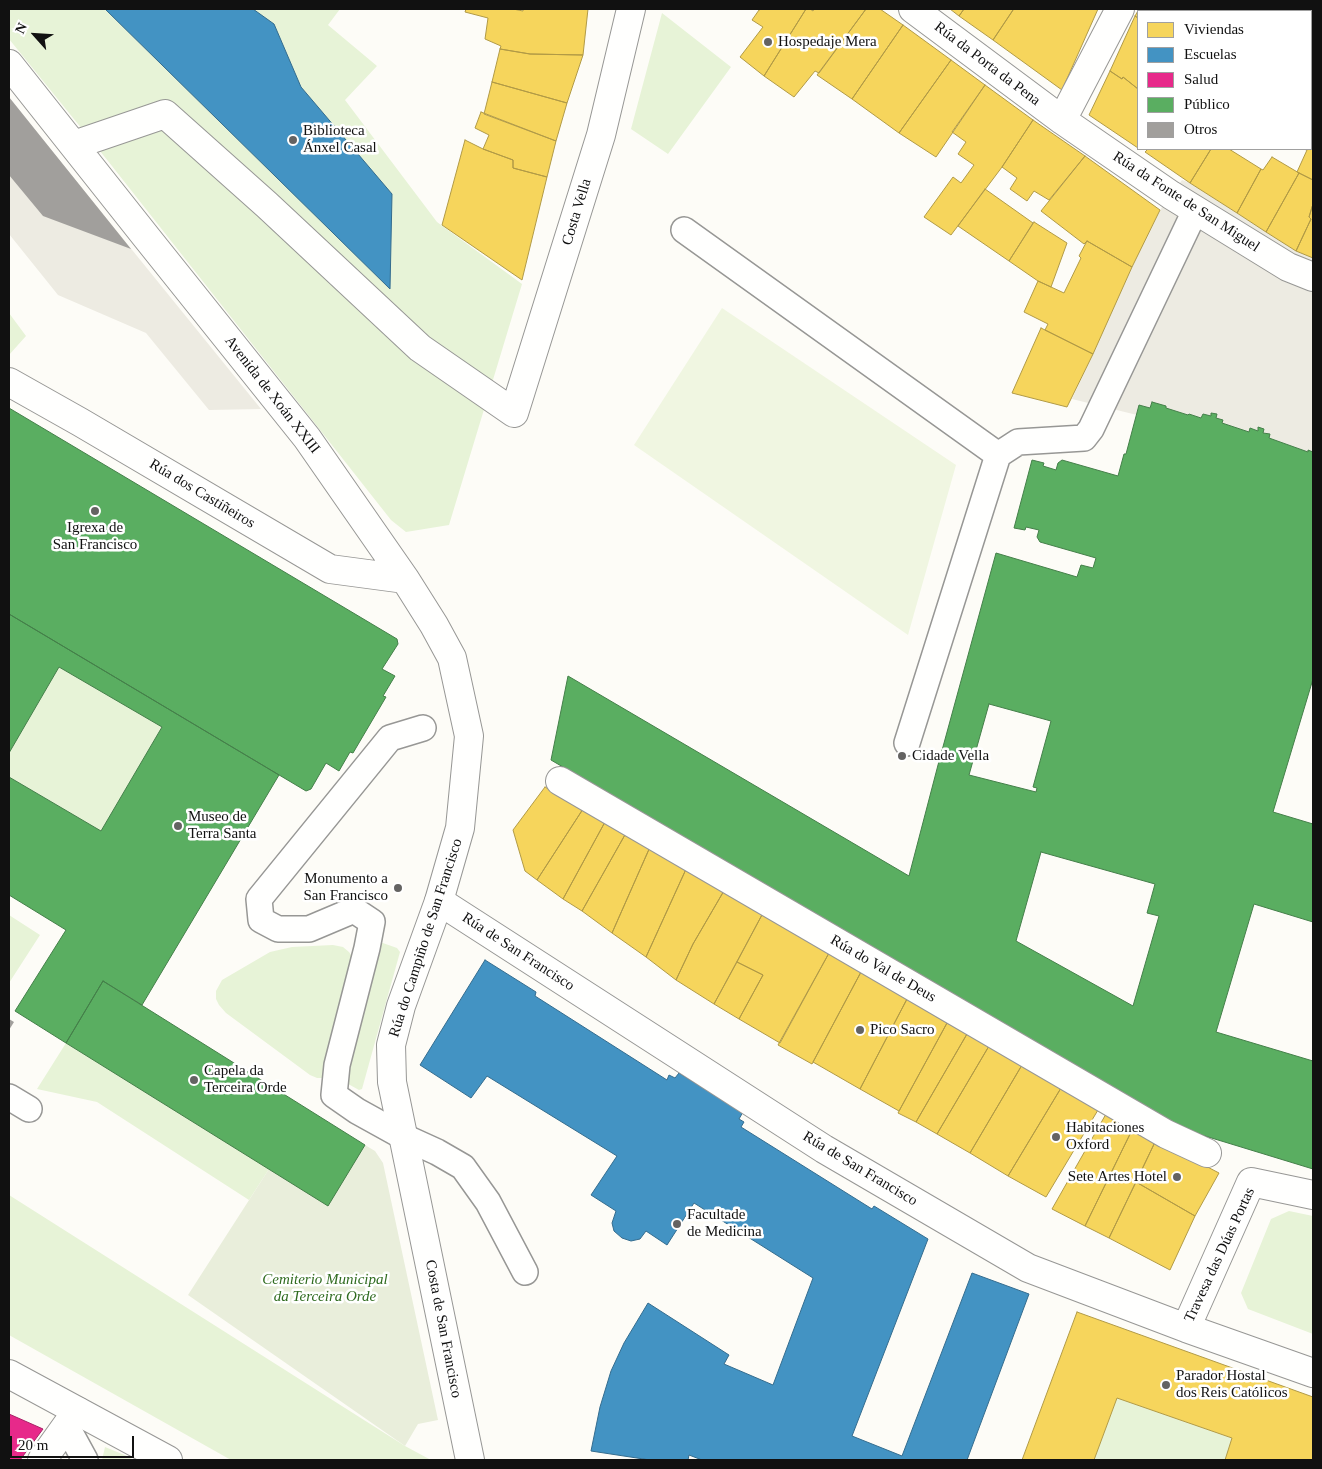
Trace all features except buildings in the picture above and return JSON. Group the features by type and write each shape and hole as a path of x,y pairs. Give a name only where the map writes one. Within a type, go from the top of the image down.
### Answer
{"street":[{"name":"Costa Vella","path":"74,145 165,114 274,211 420,348 514,413 601,135 631,9"},
{"name":"Rúa da Porta da Pena","path":"913,9 1062,120"},
{"path":"1062,120 1120,9"},
{"name":"Avenida de Xoán XXIII","path":"9,64 307,438 404,579 434,625 452,658 469,736"},
{"name":"Rúa da Fonte de San Miguel","path":"1062,120 1195,210 1288,267 1313,277"},
{"name":"Rúa dos Castiñeiros","path":"9,382 330,569 404,579"},
{"name":"Rúa do Campiño de San Francisco","path":"417,1198 392,1082 391,1046 401,1006 439,901 460,828 469,736"},
{"name":"Rúa do Val de Deus","path":"560,780 1166,1134 1207,1154"},
{"name":"Rúa de San Francisco","path":"439,901 824,1149 1028,1268 1313,1374"},
{"name":"Travesa das Dúas Portas","path":"1186,1328 1244,1174 1313,1195"},
{"name":"Costa de San Francisco","path":"417,1198 470,1460"},
{"path":"9,1374 72,1419 168,1460"},
{"path":"42,1460 72,1419"}],"lane":[{"path":"907,743 998,455 1018,442 1084,438 1091,430 1195,210"},
{"path":"684,230 998,455"},
{"path":"423,728 390,738 259,898 261,920 278,929 309,929 354,910 372,922 337,1065 334,1095 357,1111 404,1138 437,1152 463,1167 488,1202 525,1272"},
{"path":"72,1419 85,1460"}],"green space":[{"path":"9,9 340,9 328,25 377,66 345,100 437,222 522,284 449,525 406,532 391,520 108,161 9,39"},
{"path":"662,13 731,67 668,154 631,129"},
{"path":"722,308 956,465 908,635 634,445"},
{"path":"9,313 26,336 9,355"},
{"path":"59,667 162,727 101,831 9,777 9,753"},
{"path":"9,915 40,935 9,983"},
{"path":"380,942 397,948 400,952 362,1089 359,1090 341,1080"},
{"path":"333,945 343,947 353,958 326,1072 322,1078 317,1078 310,1075 226,1013 216,999 216,991 222,980 270,952 292,947"},
{"path":"66,1043 269,1169 249,1200 97,1102 37,1089"},
{"name":"Cemiterio Municipal da Terceira Orde","path":"365,1145 375,1151 383,1163 438,1420 418,1424 405,1446 188,1295 269,1169"},
{"path":"9,1195 405,1446 431,1460 231,1460 9,1335"},
{"path":"1289,1211 1313,1216 1313,1334 1248,1309 1241,1293 1271,1219"},
{"path":"1117,1398 1232,1438 1225,1460 1094,1460"},
{"path":"105,1447 127,1456 133,1460 102,1460"}],"shaded area":[{"path":"9,98 261,409 209,410 146,333 58,295 9,234"},
{"path":"1182,180 1190,183 1296,251 1313,258 1313,452 1309,450 1308,452 1269,438 1269,434 1263,433 1258,428 1258,431 1250,428 1249,432 1222,423 1223,420 1216,418 1217,414 1212,413 1211,416 1203,414 1201,418 1152,402 1150,408 1139,405 1137,415 1072,399 1160,210"}],"place":[{"name":"Hospedaje Mera","path":"768,42"},
{"name":"Biblioteca Ánxel Casal","path":"293,140"},
{"name":"Igrexa de San Francisco","path":"95,511"},
{"name":"Cidade Vella","path":"902,756"},
{"name":"Museo de Terra Santa","path":"178,826"},
{"name":"Monumento a San Francisco","path":"398,888"},
{"name":"Pico Sacro","path":"860,1030"},
{"name":"Capela da Terceira Orde","path":"194,1080"},
{"name":"Habitaciones Oxford","path":"1056,1137"},
{"name":"Sete Artes Hotel","path":"1177,1177"},
{"name":"Facultade de Medicina","path":"677,1224"},
{"name":"Parador Hostal dos Reis Católicos","path":"1166,1385"}]}
